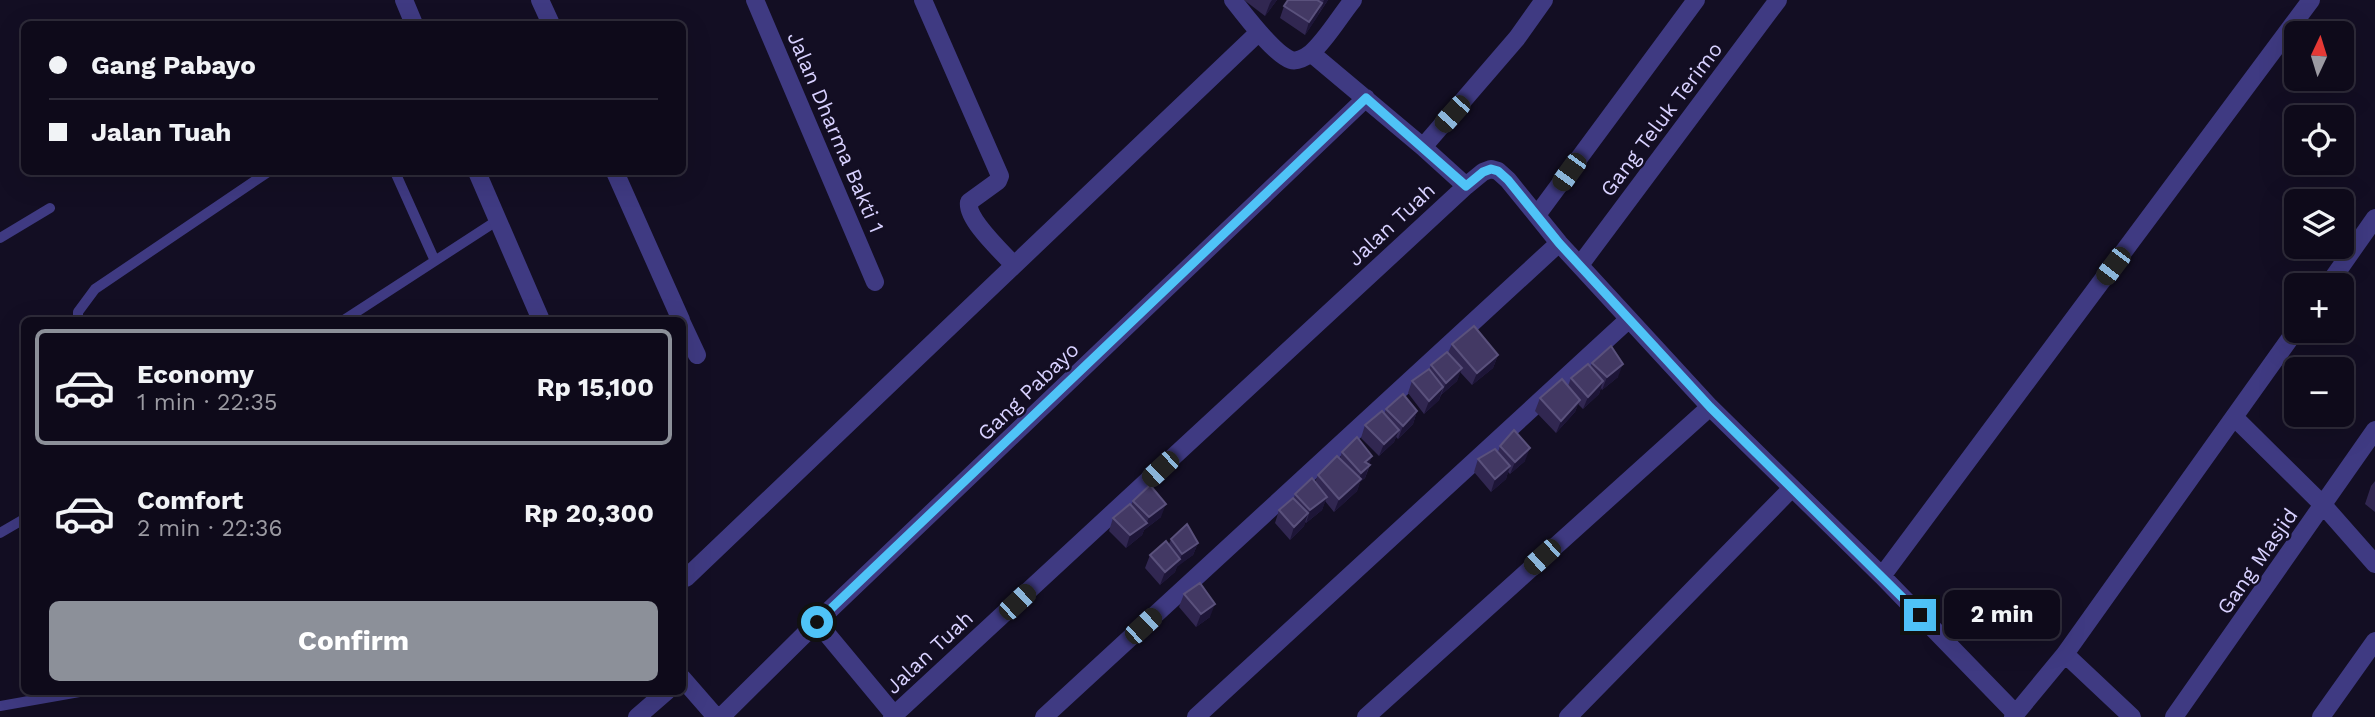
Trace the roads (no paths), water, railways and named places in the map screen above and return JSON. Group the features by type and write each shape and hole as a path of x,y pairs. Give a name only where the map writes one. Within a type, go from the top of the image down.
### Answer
{"street":[{"path":"404,0 413,21"},
{"path":"540,0 550,21"},
{"name":"Jalan Dharma Bakti 1","path":"755,0 875,282"},
{"path":"923,0 1000,176 998,181 969,202 968,207 974,219 1013,264"},
{"path":"1233,0 1259,32 1291,60 1304,57 1353,0"},
{"path":"1423,146 1495,64 1544,0"},
{"path":"1537,215 1696,0"},
{"name":"Gang Teluk Terimo","path":"1580,265 1778,0"},
{"path":"1882,576 2311,0"},
{"path":"686,576 1259,32"},
{"path":"1304,57 1366,98 1466,186"},
{"name":"Gang Pabayo","path":"721,717 1366,98"},
{"name":"Jalan Tuah","path":"894,716 1466,186 1491,169 1498,171 1508,180 1559,243 1710,407 1882,576 2014,715"},
{"path":"478,175 540,317"},
{"path":"616,175 680,317"},
{"path":"2336,273 2375,218"},
{"path":"1044,717 1559,243"},
{"path":"1196,717 1629,319"},
{"path":"686,331 697,355"},
{"path":"2014,715 2065,654 2287,343"},
{"path":"1366,717 1710,407"},
{"path":"2235,418 2323,506 2375,564"},
{"name":"Gang Masjid","path":"2174,717 2375,430"},
{"path":"1568,717 1793,488"},
{"path":"817,622 894,716"},
{"path":"2321,717 2375,641"},
{"path":"2065,654 2132,717"},
{"path":"686,683 716,717"},
{"path":"637,717 662,695"}],"lane":[{"path":"78,317 78,312 95,289 264,175"},
{"path":"396,175 435,261"},
{"path":"0,238 50,208"},
{"path":"350,317 498,220"},
{"path":"0,533 21,521"},
{"path":"0,706 38,695 71,695"}]}
